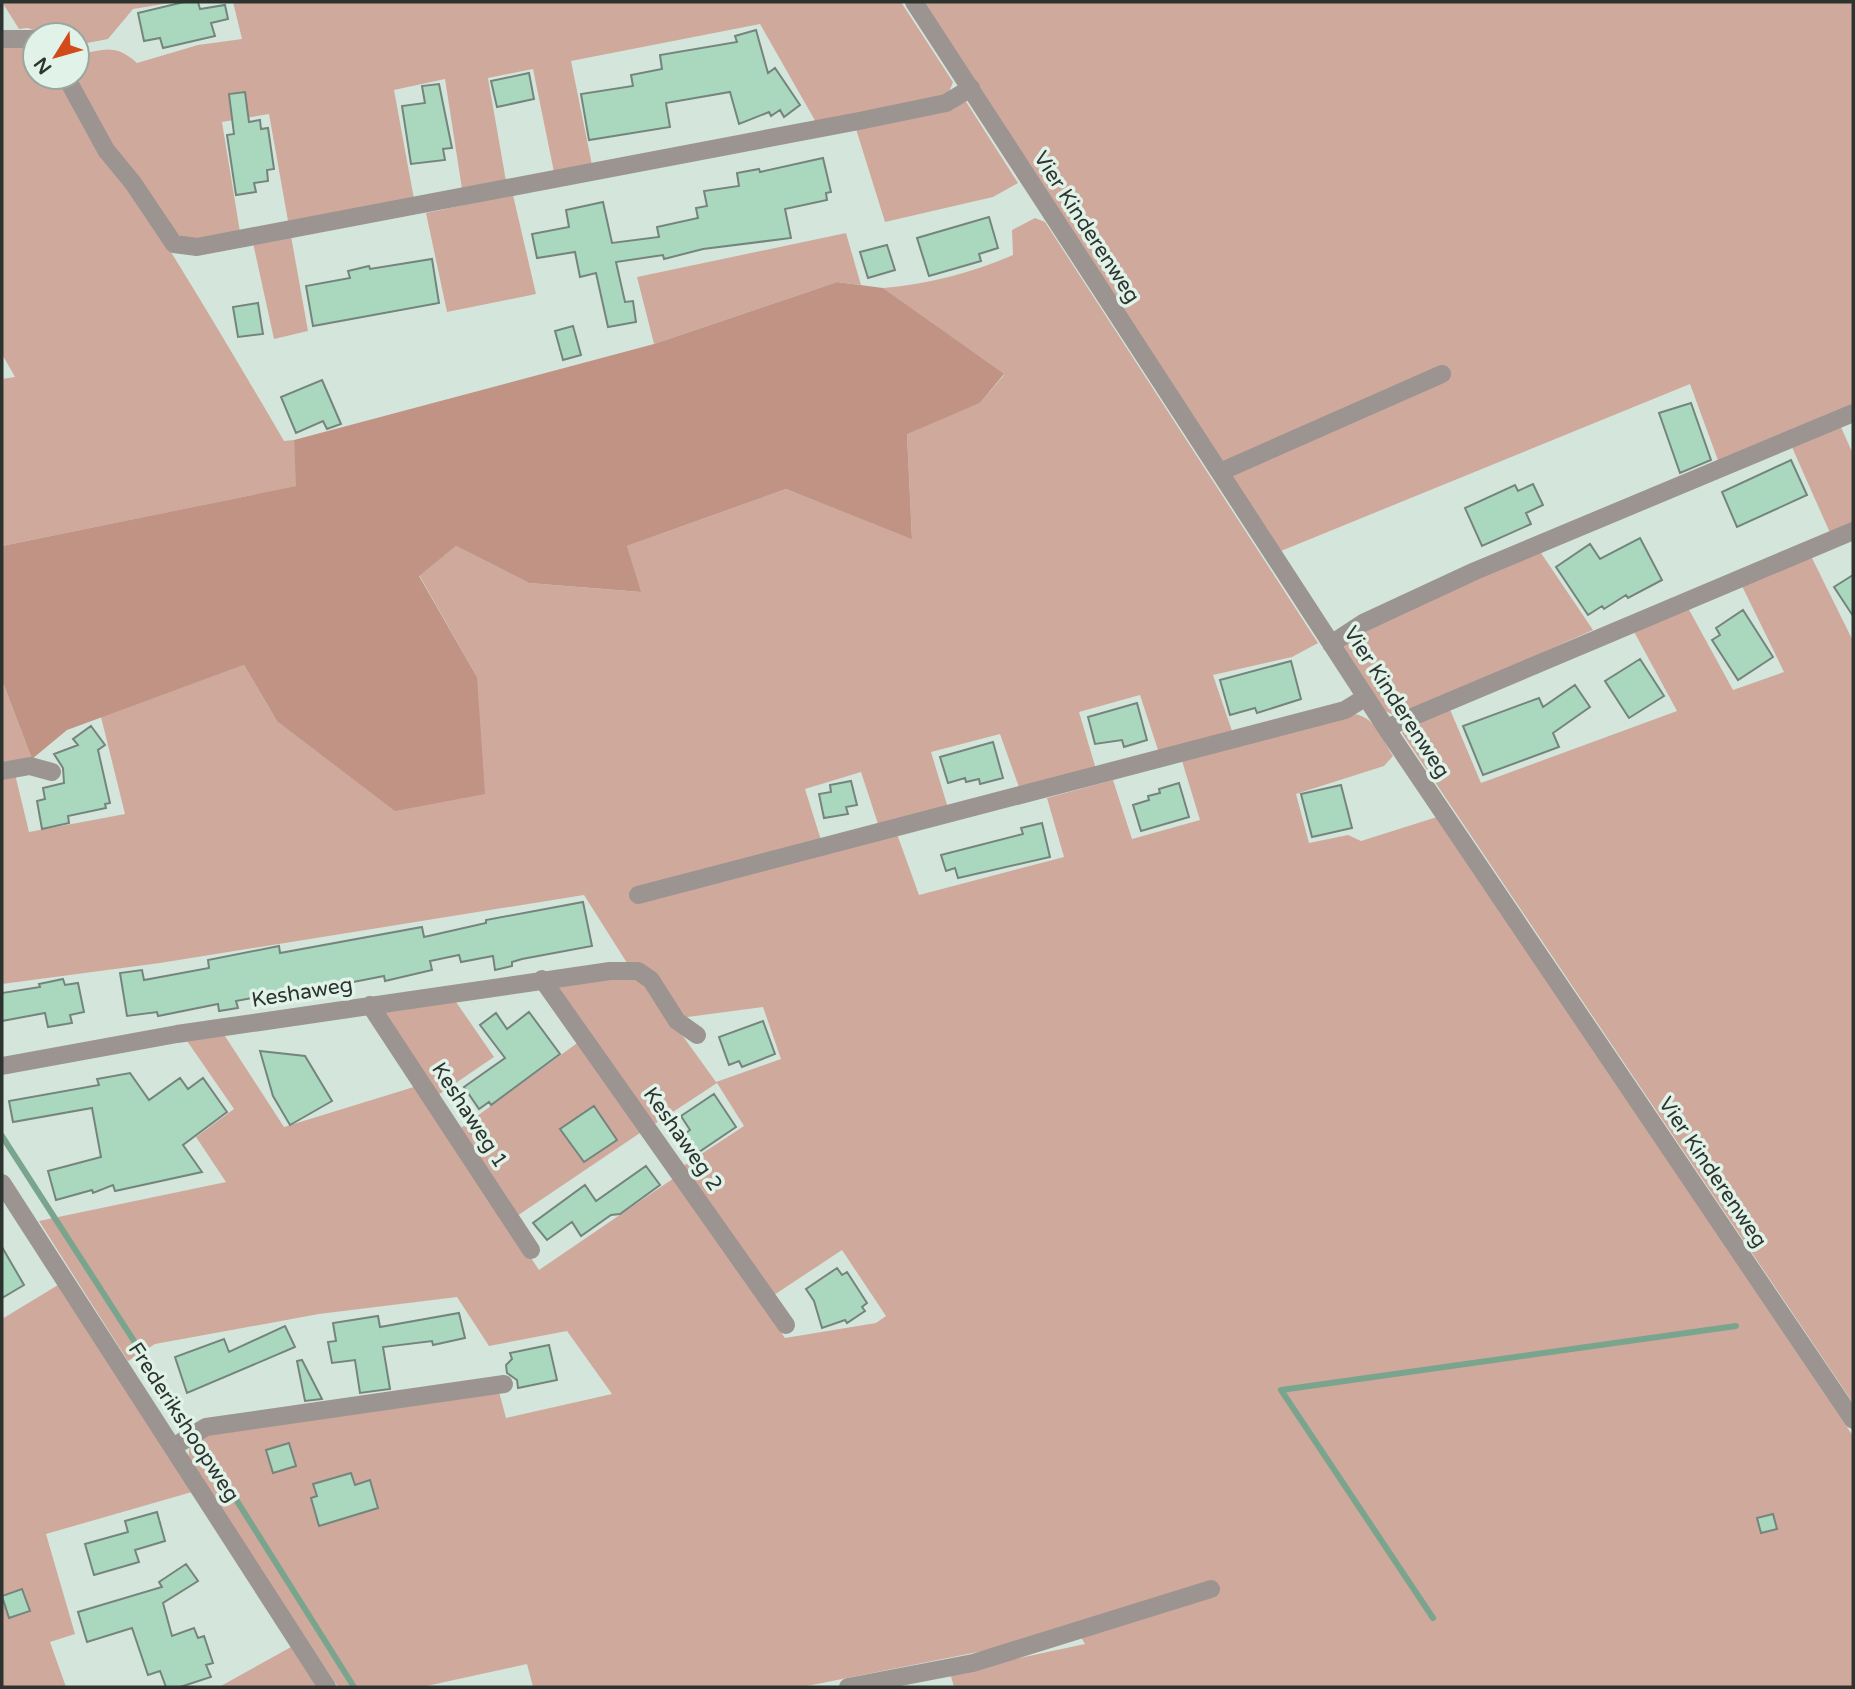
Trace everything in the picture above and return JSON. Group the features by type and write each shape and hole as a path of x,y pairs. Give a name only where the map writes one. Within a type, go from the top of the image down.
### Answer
{"street":[{"name":"Vier Kinderenweg","path":"914,2 1386,728 1853,1420"},
{"path":"2,39 21,39"},
{"path":"74,91 106,150 133,183 174,244 197,247 859,121 946,103 971,88"},
{"path":"1220,472 1442,374"},
{"path":"1331,644 1363,623 1475,571 1853,413"},
{"path":"1386,728 1853,531"},
{"path":"638,895 1345,709 1366,697"},
{"path":"2,771 30,766 52,772"},
{"name":"Keshaweg","path":"2,1066 177,1034 610,971 638,971 652,980 677,1020 696,1035"},
{"name":"Keshaweg 2","path":"542,979 786,1325"},
{"name":"Keshaweg 1","path":"370,1005 531,1250"},
{"name":"Frederikshoopweg","path":"2,1183 327,1687"},
{"path":"173,1447 206,1427 504,1384"},
{"path":"848,1687 973,1663 1211,1589"}],"shaded area":[{"path":"2,2 176,2 133,9 108,39 91,42 91,21 21,21 19,29"},
{"path":"233,2 901,2 953,82 948,95 817,124 760,24 571,61 592,165 554,172 533,69 488,78 506,181 462,189 445,79 394,90 414,199 288,221 269,114 222,122 240,232 192,241 178,235 144,196 80,91 91,91 91,52 115,50 137,63 198,45 242,39"},
{"path":"923,2 1853,2 1853,407 1719,463 1690,384 1281,551"},
{"path":"2,44 21,45 21,91 70,91 284,441 294,440 297,486 2,546 2,379 15,377 2,354"},
{"path":"965,100 1018,183 993,197 885,222 856,129"},
{"path":"513,195 536,294 447,312 426,213"},
{"path":"1035,218 1045,222 1318,643 1292,657 1213,675 1232,731 1159,753 1140,695 1079,712 1096,769 1020,790 1000,734 931,752 948,808 879,827 861,772 805,789 821,840 897,834 919,895 1064,857 1047,798 1113,780 1132,839 1200,820 1182,761 1351,714 1366,718 1381,735 1393,756 1384,766 1296,794 1309,843 1348,835 1361,841 1437,817 1853,1436 1853,1687 954,1687 950,1673 1085,1644 1078,1632 802,1687 533,1687 527,1664 422,1687 338,1687 188,1458 190,1445 205,1435 498,1388 506,1418 612,1394 567,1331 489,1346 457,1297 319,1314 155,1344 128,1361 39,1221 226,1182 196,1137 234,1109 185,1038 223,1033 284,1127 417,1086 539,1270 674,1178 785,1338 876,1323 886,1316 842,1250 774,1295 683,1166 744,1126 717,1083 653,1125 551,982 641,978 716,1082 781,1059 763,1007 680,1018 627,963 584,895 160,963 2,984 2,776 15,774 29,832 125,814 101,717 244,665 277,721 477,677 419,575 456,546 529,583 640,592 627,546 786,489 912,538 907,433 980,403 1004,375 883,288 950,277 1013,255 1012,230"},
{"path":"846,233 861,285 837,282 654,344 637,277"},
{"path":"291,236 308,331 274,339 253,243"},
{"path":"837,282 883,288 1004,374 980,403 907,434 912,539 786,489 627,546 641,592 529,583 456,546 419,576 477,677 485,794 395,811 277,721 244,665 67,730 32,759 2,680 2,546 296,486 294,440 654,344"},
{"path":"1840,425 1853,454 1853,526 1831,535 1791,445"},
{"path":"1539,550 1593,630 1398,717 1385,711 1343,645 1346,640"},
{"path":"1811,556 1853,641 1853,1403 1402,733 1406,724 1449,707 1481,783 1677,711 1632,628 1687,606 1733,690 1784,672 1741,584"},
{"path":"2,680 32,759 2,764"},
{"path":"454,999 494,1057 438,1095 379,1010"},
{"path":"580,1041 643,1131 517,1216 458,1130"},
{"path":"58,1285 192,1492 46,1534 75,1634 50,1642 66,1687 2,1687 2,1319"},
{"path":"291,1647 317,1687 219,1687"}],"building":[{"path":"184,2 198,2 200,9 225,5 228,19 211,23 215,36 163,48 160,38 144,41 138,13"},
{"path":"756,30 768,73 775,68 800,105 784,117 780,110 771,116 769,112 739,124 730,92 666,103 670,127 589,140 581,94 633,86 631,75 662,69 660,55 737,42 735,36"},
{"path":"529,73 534,99 497,107 491,81"},
{"path":"439,84 452,148 443,149 445,160 411,164 402,106 425,103 422,86"},
{"path":"245,92 249,122 260,120 261,129 268,128 274,169 267,170 268,181 254,183 256,192 236,195 227,135 234,134 229,94"},
{"path":"823,158 831,192 826,193 827,200 785,209 791,238 703,249 664,259 663,255 616,262 625,302 633,301 636,322 608,327 596,273 580,277 575,252 537,258 532,234 569,227 566,210 603,202 612,243 659,237 657,227 698,218 696,208 707,206 704,191 739,186 737,173 759,169 760,172"},
{"path":"989,217 998,248 979,254 981,261 929,276 917,238"},
{"path":"887,245 895,270 868,278 860,252"},
{"path":"432,259 439,303 313,326 306,286 350,278 348,271 369,266 370,269"},
{"path":"258,303 263,334 238,337 233,307"},
{"path":"573,326 581,355 563,360 555,331"},
{"path":"322,380 341,424 327,429 323,421 296,433 281,397"},
{"path":"1691,403 1711,460 1680,473 1659,413"},
{"path":"1791,460 1807,495 1737,527 1722,492"},
{"path":"1533,484 1543,505 1526,513 1531,524 1482,546 1465,508 1515,485 1518,491"},
{"path":"1640,538 1662,580 1628,598 1626,595 1604,609 1602,606 1588,615 1556,567 1590,544 1600,559"},
{"path":"1853,575 1853,616 1834,587"},
{"path":"1743,610 1773,657 1738,680 1712,640 1720,635 1716,628"},
{"path":"1640,659 1664,696 1629,718 1605,681"},
{"path":"1291,661 1301,699 1257,713 1255,708 1230,715 1220,680"},
{"path":"1575,685 1590,707 1553,733 1559,747 1483,775 1463,726 1539,698 1543,707"},
{"path":"1137,703 1147,740 1124,747 1122,740 1095,744 1088,717"},
{"path":"91,726 105,745 98,750 110,803 105,804 106,808 68,816 69,823 42,829 37,801 45,799 43,788 64,783 63,768 54,754 78,745 73,739"},
{"path":"993,742 1003,778 980,784 979,779 966,782 965,778 948,783 940,757"},
{"path":"851,781 857,805 846,807 848,814 824,818 819,794 831,792 830,785"},
{"path":"1179,783 1189,817 1141,831 1133,805 1149,800 1148,796 1160,793 1159,789"},
{"path":"1341,785 1352,828 1312,837 1301,794"},
{"path":"1042,823 1050,857 958,878 955,868 946,871 941,855 1023,834 1021,828"},
{"path":"583,902 592,946 522,959 512,962 512,966 495,970 493,956 461,962 459,955 430,961 432,970 385,981 384,976 348,983 348,987 330,990 329,984 236,1001 238,1008 219,1011 218,1004 158,1016 157,1012 127,1016 120,973 142,970 144,980 209,968 208,960 279,946 280,953 422,927 424,937 486,923 486,920"},
{"path":"63,979 65,985 78,983 84,1012 70,1015 72,1023 48,1027 45,1013 2,1021 2,993 40,987 39,984"},
{"path":"529,1012 560,1054 491,1105 489,1102 479,1109 464,1087 505,1058 480,1025 496,1013 507,1029"},
{"path":"763,1021 775,1054 742,1067 739,1061 729,1065 719,1037"},
{"path":"260,1051 305,1056 332,1101 290,1125 273,1096"},
{"path":"130,1073 149,1100 180,1078 188,1089 203,1078 227,1112 183,1145 202,1172 115,1191 113,1185 93,1193 92,1190 56,1200 48,1171 101,1157 92,1108 13,1122 9,1101 99,1085 97,1079"},
{"path":"714,1094 736,1127 696,1154 683,1135 690,1130 681,1116"},
{"path":"594,1106 617,1140 584,1162 560,1129"},
{"path":"646,1166 660,1185 620,1214 611,1215 581,1236 572,1222 547,1240 533,1223 585,1185 596,1201"},
{"path":"2,1247 24,1285 2,1298"},
{"path":"837,1268 842,1275 847,1272 867,1303 862,1307 865,1311 847,1323 845,1320 822,1328 814,1301 806,1289"},
{"path":"459,1313 465,1338 433,1345 432,1341 383,1347 390,1389 360,1393 355,1360 332,1363 328,1342 336,1341 333,1323 378,1316 380,1327"},
{"path":"285,1326 295,1347 187,1393 175,1357 224,1339 229,1352"},
{"path":"549,1345 557,1380 518,1388 517,1380 507,1373 506,1365 512,1359 510,1353"},
{"path":"302,1360 322,1399 305,1401 297,1361"},
{"path":"289,1443 296,1466 273,1473 266,1450"},
{"path":"351,1473 355,1485 370,1480 378,1508 319,1526 311,1498 317,1496 313,1484"},
{"path":"157,1512 165,1541 135,1550 139,1562 94,1575 85,1544 128,1532 125,1521"},
{"path":"1773,1514 1777,1529 1761,1533 1757,1518"},
{"path":"186,1564 198,1581 163,1603 172,1636 194,1628 198,1638 204,1636 213,1663 206,1665 211,1677 180,1687 166,1687 160,1671 148,1675 132,1628 87,1642 78,1612 162,1587 159,1582"},
{"path":"22,1589 30,1611 9,1618 2,1596"}],"waterway":[{"path":"2,1136 172,1400"},
{"path":"1433,1618 1281,1390 1736,1326"},
{"path":"203,1447 354,1687"}]}
